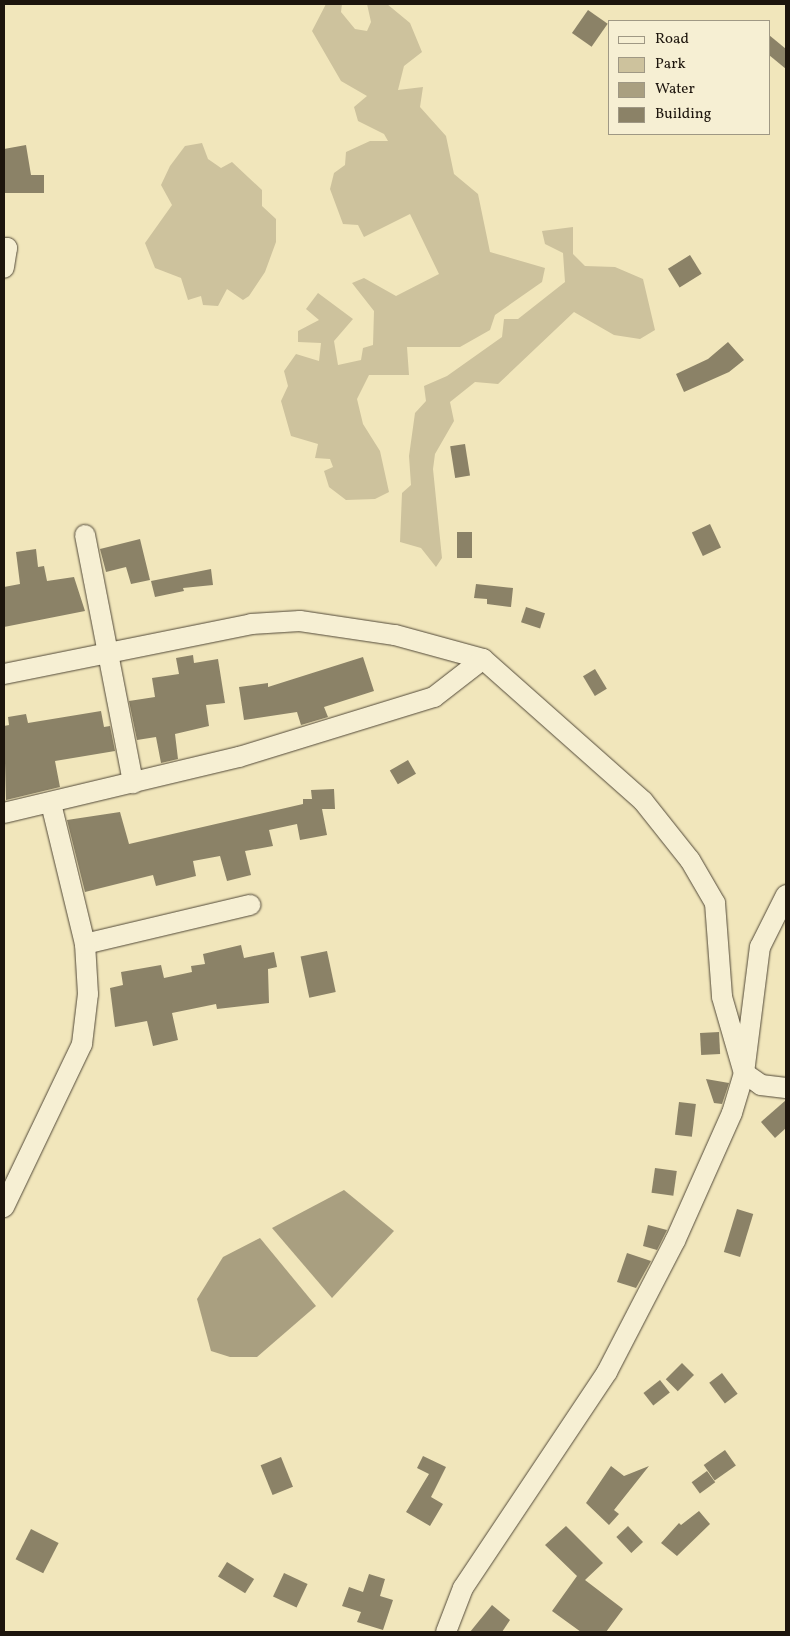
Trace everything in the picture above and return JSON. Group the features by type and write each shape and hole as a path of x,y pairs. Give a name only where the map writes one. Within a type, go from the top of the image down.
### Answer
{"street":[{"path":"4,248 7,248 4,268"},
{"path":"85,535 133,783"},
{"path":"4,674 251,624 300,621 395,635 483,659 643,802 690,860 715,903 722,997 744,1073 761,1085 786,1088"},
{"path":"4,813 239,757 434,697 483,659"},
{"path":"4,1207 82,1044 88,994 85,944 51,803"},
{"path":"446,1632 463,1588 507,1526 633,1325 732,1113 744,1073 760,946 786,895"},
{"path":"85,944 250,905"}],"green space":[{"path":"326,4 342,4 341,12 355,29 367,31 371,22 367,4 387,4 410,23 422,52 404,66 398,90 423,87 420,107 446,136 454,174 478,194 490,252 545,268 542,282 495,315 490,330 460,347 407,347 409,375 369,375 357,399 363,424 380,451 389,492 375,499 346,500 329,487 324,471 333,467 330,459 315,458 318,444 291,436 281,401 288,386 284,371 296,354 319,361 321,343 298,342 298,331 319,320 306,309 318,293 353,319 334,341 338,365 361,360 363,348 373,345 374,311 352,283 364,278 396,296 439,274 410,214 364,237 358,225 343,224 330,189 334,173 345,165 346,152 370,141 388,141 384,134 358,121 354,107 367,96 341,81 312,31"},
{"path":"202,143 208,159 221,168 232,162 262,190 262,206 276,219 276,242 265,272 249,296 243,300 227,289 218,306 203,305 201,296 188,300 181,278 155,268 145,243 172,205 161,185 170,166 185,146"},
{"path":"573,227 573,254 585,266 615,267 643,279 655,330 640,339 614,335 574,312 498,384 475,382 450,402 454,421 435,454 433,469 442,558 436,567 421,548 400,542 402,493 411,485 409,456 415,413 426,401 424,386 447,376 502,337 504,319 518,319 565,282 563,253 545,244 542,231"}],"water":[{"path":"344,1190 394,1231 332,1298 272,1228"},
{"path":"260,1238 316,1306 257,1357 230,1357 211,1351 197,1299 223,1257"}],"building":[{"path":"588,10 608,24 592,47 572,33"},
{"path":"770,36 786,49 786,69 770,56"},
{"path":"26,145 31,175 44,175 44,193 4,193 4,149"},
{"path":"690,255 702,274 680,287 668,269"},
{"path":"728,342 744,360 729,372 684,392 676,374 708,359"},
{"path":"465,444 470,476 455,478 450,446"},
{"path":"710,524 721,548 703,556 692,532"},
{"path":"457,532 472,532 472,558 457,558"},
{"path":"140,539 150,580 131,584 126,567 106,572 100,549"},
{"path":"36,549 38,567 44,566 47,581 74,577 85,611 4,627 4,587 20,584 16,552"},
{"path":"211,569 213,585 183,588 184,591 155,597 151,581"},
{"path":"476,584 513,588 511,607 487,604 487,599 474,598"},
{"path":"526,607 545,613 540,628 521,622"},
{"path":"193,655 194,663 218,659 225,703 206,705 209,726 175,734 178,759 161,763 156,737 137,740 129,701 155,697 152,678 179,674 176,658"},
{"path":"363,657 374,691 324,707 328,717 301,725 297,712 244,720 239,687 268,683 268,687"},
{"path":"595,669 607,689 595,696 583,676"},
{"path":"101,711 104,727 110,726 115,751 55,761 60,787 6,800 4,726 9,725 8,717 26,714 28,723"},
{"path":"408,760 416,774 398,784 390,770"},
{"path":"334,789 335,809 322,809 327,835 300,840 297,824 269,830 273,846 245,851 251,875 227,881 220,856 193,861 196,876 156,886 153,875 85,892 67,820 120,812 129,844 303,804 303,799 312,799 311,790"},
{"path":"241,945 244,958 274,952 277,967 268,969 269,1003 217,1009 216,1004 172,1013 178,1040 153,1046 147,1021 115,1027 110,988 123,985 121,972 161,965 164,978 192,972 191,966 205,964 203,954"},
{"path":"327,951 336,992 309,998 301,957"},
{"path":"719,1032 720,1054 701,1055 700,1033"},
{"path":"706,1079 729,1083 722,1104 714,1103"},
{"path":"786,1100 786,1128 775,1138 761,1122"},
{"path":"679,1102 696,1104 692,1137 675,1135"},
{"path":"655,1168 677,1171 673,1196 652,1193"},
{"path":"737,1209 753,1214 740,1257 724,1252"},
{"path":"648,1225 667,1230 657,1250 643,1246"},
{"path":"627,1253 651,1261 636,1288 617,1282"},
{"path":"682,1363 694,1375 678,1391 666,1379"},
{"path":"722,1373 738,1394 725,1403 709,1383"},
{"path":"660,1380 670,1393 653,1406 643,1393"},
{"path":"725,1450 736,1466 715,1480 704,1465"},
{"path":"423,1456 446,1467 431,1497 443,1504 430,1526 406,1512 429,1474 417,1468"},
{"path":"281,1457 293,1487 273,1495 261,1465"},
{"path":"611,1466 624,1476 649,1466 614,1510 619,1514 609,1525 586,1503"},
{"path":"707,1471 715,1482 700,1493 692,1482"},
{"path":"699,1511 710,1524 677,1556 661,1543 679,1523 681,1525"},
{"path":"566,1526 603,1563 585,1580 623,1609 606,1632 581,1632 552,1611 577,1576 545,1545"},
{"path":"628,1526 643,1542 631,1553 616,1537"},
{"path":"31,1529 59,1543 43,1573 16,1559"},
{"path":"227,1562 254,1579 245,1593 218,1576"},
{"path":"284,1573 308,1584 297,1608 273,1597"},
{"path":"369,1574 385,1579 380,1596 393,1600 383,1630 357,1622 361,1612 342,1606 349,1587 363,1592"},
{"path":"492,1605 510,1620 502,1632 470,1632"}]}
